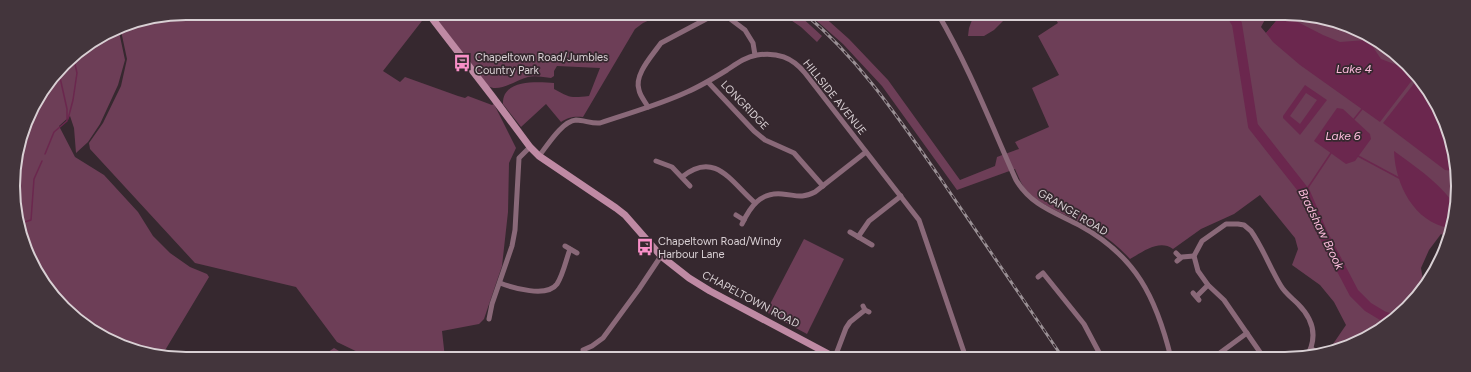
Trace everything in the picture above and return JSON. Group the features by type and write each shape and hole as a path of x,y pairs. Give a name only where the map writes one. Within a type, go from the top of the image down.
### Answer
{"main road":[{"name":"CHAPELTOWN ROAD","path":"433,20 530,147 539,156 625,215 661,256 689,278 827,352"}],"street":[{"path":"648,107 640,93 638,84 641,74 658,47 661,43 704,20"},
{"path":"732,20 745,30 753,43 756,55"},
{"name":"GRANGE ROAD","path":"941,20 977,89 1013,175 1022,191 1036,203 1092,233 1117,252 1130,265 1138,274 1151,296 1169,352"},
{"name":"HILLSIDE AVENUE","path":"539,156 567,123 578,120 600,123 648,107 708,82 744,59 756,55 780,55 787,57 806,73 919,220 964,352"},
{"name":"LONGRIDGE","path":"708,82 750,128 765,140 794,153 823,186"},
{"path":"489,319 492,304 512,246 515,230 518,158 530,147"},
{"path":"736,215 743,222 751,207 755,203 776,194 803,197 815,192 866,152"},
{"path":"656,160 672,167 690,186"},
{"path":"682,177 691,170 699,167 706,166 717,168 755,203"},
{"path":"858,237 868,221 901,196"},
{"path":"1260,352 1224,300 1208,285 1198,271 1194,256 1199,246 1206,238 1226,224 1244,225 1252,231 1282,288 1300,306 1311,323 1313,335 1312,349"},
{"path":"850,232 872,245"},
{"path":"565,246 577,253"},
{"path":"500,283 520,289 542,291 553,288 559,281 570,249"},
{"path":"1176,253 1179,259 1194,256"},
{"path":"584,352 583,350 592,346 603,338 661,256"},
{"path":"1038,277 1043,273 1084,324 1099,352"},
{"path":"1197,296 1208,285"},
{"path":"838,352 846,328 850,322 865,309"},
{"path":"1221,352 1247,333"}],"shaded area":[{"path":"423,20 383,71 400,82 405,77 458,96 465,98 468,96 492,105 494,104 516,148 509,163 508,212 502,266 484,319 479,324 442,331 444,352 358,352 337,342 296,287 195,263 90,149 89,143 103,123 121,86 127,59 122,33 164,21"},
{"path":"438,20 650,20 635,29 583,117 571,117 561,122 546,104 521,127 503,104 504,96 508,90 514,86 539,82 554,83 554,89 567,96 589,96 600,68 557,66 554,71 554,76 551,78 531,76 502,87 492,88 488,86"},
{"path":"791,20 805,20 822,36 817,42 801,27"},
{"path":"816,20 828,20 849,39 888,80 960,180 995,166 997,157 1019,149 1015,142 1049,127 1032,88 1059,75 1038,36 1058,23 1056,20 1265,20 1261,27 1266,33 1277,20 1296,20 1317,23 1338,29 1368,42 1386,54 1410,77 1429,103 1442,133 1450,164 1450,208 1443,235 1441,234 1429,250 1421,268 1423,278 1410,295 1394,311 1368,330 1334,344 1346,325 1334,302 1320,285 1292,265 1298,249 1295,238 1260,195 1234,214 1201,229 1173,249 1168,246 1157,246 1130,259 1114,243 1100,233 1050,208 1034,197 1024,188 1015,169 957,190 882,86 843,44"},
{"path":"972,20 1004,20 994,30 984,36 968,36"},
{"path":"120,34 125,60 118,85 100,124 88,142 76,153 74,128 70,116 59,126 75,157 104,175 138,212 153,236 170,253 190,267 207,274 209,277 164,351 122,339 103,330 85,318 54,287 42,269 33,250 21,208 20,175 23,154 33,122 42,103 61,77 85,54 103,42"},
{"path":"804,239 844,259 807,334 766,312"},
{"path":"334,348 341,352 328,352"}],"water":[{"name":"Lake 4","path":"1277,20 1294,20 1340,42 1364,40 1371,44 1381,59 1399,66 1412,80 1380,122 1300,65 1273,42 1266,33"},
{"path":"1415,83 1429,103 1438,122 1448,154 1451,171 1445,170 1383,123"},
{"path":"1305,85 1327,100 1300,135 1283,118","holes":["1306,93 1317,100 1300,124 1290,116"]},
{"name":"Lake 6","path":"1337,108 1343,109 1370,134 1371,139 1355,161 1346,164 1314,141"},
{"path":"1394,151 1431,179 1451,200 1446,227 1426,218 1416,210 1403,188 1395,164"}],"waterway":[{"name":"Bradshaw Brook","path":"1235,20 1237,24 1253,126 1305,192 1323,234 1354,293 1368,307 1387,317"},
{"path":"68,119 73,100 77,73 75,63"},
{"path":"45,154 54,132 67,121 67,109 60,78"},
{"path":"1354,119 1362,109"},
{"path":"1305,192 1331,153"},
{"path":"1358,156 1399,178"},
{"path":"24,222 31,220 34,179 42,161"}],"railway":[{"path":"812,20 842,49 876,88 907,130 1059,352"}],"place":[{"name":"Chapeltown Road/Jumbles Country Park","path":"462,63"},
{"name":"Chapeltown Road/Windy Harbour Lane","path":"645,247"}]}
